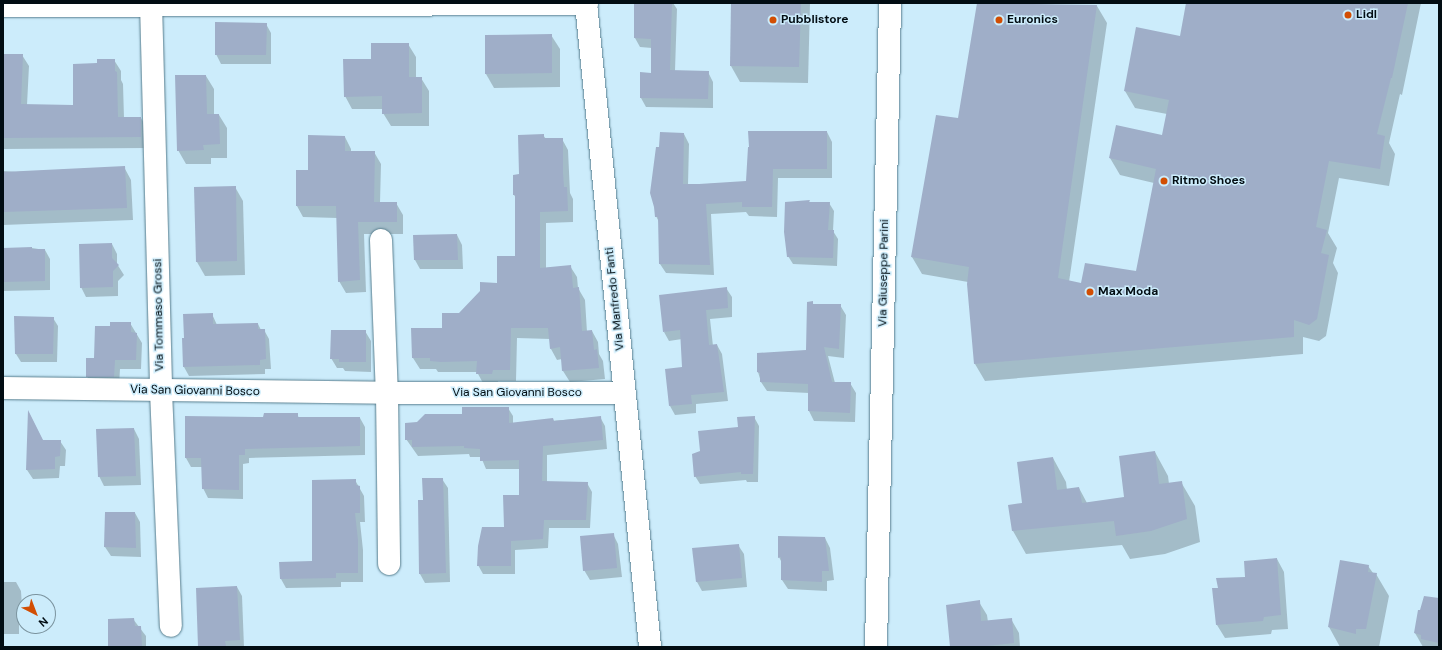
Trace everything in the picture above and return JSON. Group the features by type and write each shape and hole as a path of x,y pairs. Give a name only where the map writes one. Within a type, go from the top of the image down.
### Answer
{"street":[{"path":"3,6 151,4 587,3"},
{"name":"Via Manfredo Fanti","path":"587,3 650,647"},
{"name":"Via Giuseppe Parini","path":"876,647 890,3"},
{"name":"Via Tommaso Grossi","path":"151,4 161,391 171,626"},
{"path":"381,240 387,394 389,564"},
{"name":"Via San Giovanni Bosco","path":"3,388 387,394 624,393"}],"building":[{"path":"634,3 672,3 670,70 709,71 708,99 640,98 640,72 651,73 651,39 634,38"},
{"path":"731,3 801,3 799,67 730,66"},
{"path":"977,3 1097,5 1058,278 1081,283 1085,263 1136,271 1156,169 1109,158 1116,125 1162,135 1169,100 1124,91 1136,27 1180,36 1186,3 1408,3 1392,78 1377,134 1385,136 1380,169 1329,161 1316,227 1327,230 1321,253 1329,255 1317,319 1309,325 1294,320 1294,337 974,364 967,284 969,267 911,257 936,115 958,118"},
{"path":"215,22 267,23 266,55 215,55"},
{"path":"552,34 552,73 485,74 485,35"},
{"path":"371,43 409,43 409,77 422,77 422,113 382,114 382,96 344,97 343,59 371,59"},
{"path":"3,54 23,54 21,104 73,105 73,64 97,63 97,59 115,59 115,71 117,72 118,117 141,117 141,137 3,138"},
{"path":"175,75 206,75 207,114 219,114 220,144 203,145 204,150 177,151"},
{"path":"748,131 827,131 827,169 773,169 772,207 742,207 742,202 706,204 710,265 659,264 658,217 655,217 650,193 656,147 659,147 660,132 684,133 683,184 699,184 746,181 749,147"},
{"path":"544,134 544,138 563,138 563,173 564,187 567,187 568,211 540,212 540,268 571,265 573,288 579,287 582,331 592,330 594,350 597,349 599,368 562,371 560,347 550,349 548,328 511,328 510,370 493,370 492,374 476,374 477,361 441,362 430,361 430,358 412,358 411,328 442,328 442,313 459,313 480,291 480,282 497,283 497,256 515,256 515,195 513,195 513,175 519,174 518,135"},
{"path":"308,135 345,136 345,151 375,151 374,202 397,202 397,222 358,222 360,280 338,282 336,206 296,206 296,170 308,170"},
{"path":"125,166 127,208 3,212 3,172"},
{"path":"236,186 237,261 196,262 194,187"},
{"path":"810,200 809,202 830,202 828,230 834,230 833,258 787,257 784,232 785,202"},
{"path":"457,234 458,260 414,260 413,235"},
{"path":"112,243 112,258 119,265 113,271 113,287 80,288 79,244"},
{"path":"32,247 32,249 45,249 45,281 3,282 3,248"},
{"path":"727,287 728,308 706,310 709,345 717,344 724,392 691,395 692,404 669,406 665,369 682,367 680,330 663,332 659,295"},
{"path":"813,301 813,304 841,304 839,349 824,347 832,382 851,382 850,413 808,411 808,384 760,382 760,373 757,372 757,353 806,350 807,302"},
{"path":"213,313 213,324 258,323 258,329 265,329 266,359 260,360 260,365 183,367 183,314"},
{"path":"14,316 54,317 53,354 15,354"},
{"path":"110,322 131,322 131,332 137,333 136,360 115,360 114,377 86,377 86,358 94,358 95,326 110,326"},
{"path":"331,330 366,330 366,362 339,362 339,359 330,359"},
{"path":"462,407 509,407 509,423 553,418 554,421 601,416 603,440 543,446 542,481 588,482 586,520 544,520 543,539 511,541 511,566 477,566 478,546 482,527 504,527 503,495 519,495 519,460 480,461 480,449 464,448 464,446 412,447 412,440 405,440 405,423 417,422 425,414 462,414"},
{"path":"28,410 43,440 61,440 60,456 55,457 55,469 26,470"},
{"path":"264,413 298,413 298,417 360,417 360,446 245,449 245,455 239,455 239,490 202,489 201,458 185,458 185,416 263,417"},
{"path":"755,416 753,474 741,474 741,472 694,477 692,454 700,451 698,431 738,427 737,417"},
{"path":"134,428 136,476 98,477 96,429"},
{"path":"1155,451 1159,484 1182,481 1187,519 1151,531 1116,536 1114,521 1012,531 1008,505 1022,503 1017,462 1053,457 1057,490 1079,487 1082,503 1124,497 1119,456"},
{"path":"422,478 443,478 446,573 419,574 418,500 423,500"},
{"path":"356,479 356,485 360,486 360,513 355,513 358,540 358,573 336,573 336,578 280,579 279,562 312,561 312,480"},
{"path":"105,512 135,512 136,548 104,547"},
{"path":"614,533 617,568 583,571 580,536"},
{"path":"778,536 825,537 829,571 822,571 822,582 781,580 781,557 778,558"},
{"path":"739,544 742,578 696,582 692,548"},
{"path":"1277,558 1281,615 1264,617 1263,621 1216,625 1212,588 1218,588 1216,578 1245,577 1244,561"},
{"path":"1340,560 1369,565 1368,572 1377,573 1366,629 1356,629 1356,634 1328,627"},
{"path":"237,586 240,640 225,641 226,646 198,647 196,588"},
{"path":"1424,596 1439,598 1439,643 1421,639 1421,635 1414,633 1418,610 1420,610"},
{"path":"980,600 981,621 1012,618 1014,643 978,647 950,647 946,605"},
{"path":"134,618 135,626 141,626 142,647 108,647 108,619"}],"place":[{"name":"Lidl","path":"1348,15"},
{"name":"Pubblistore","path":"773,20"},
{"name":"Euronics","path":"999,20"},
{"name":"Ritmo Shoes","path":"1164,181"},
{"name":"Max Moda","path":"1090,292"}]}
